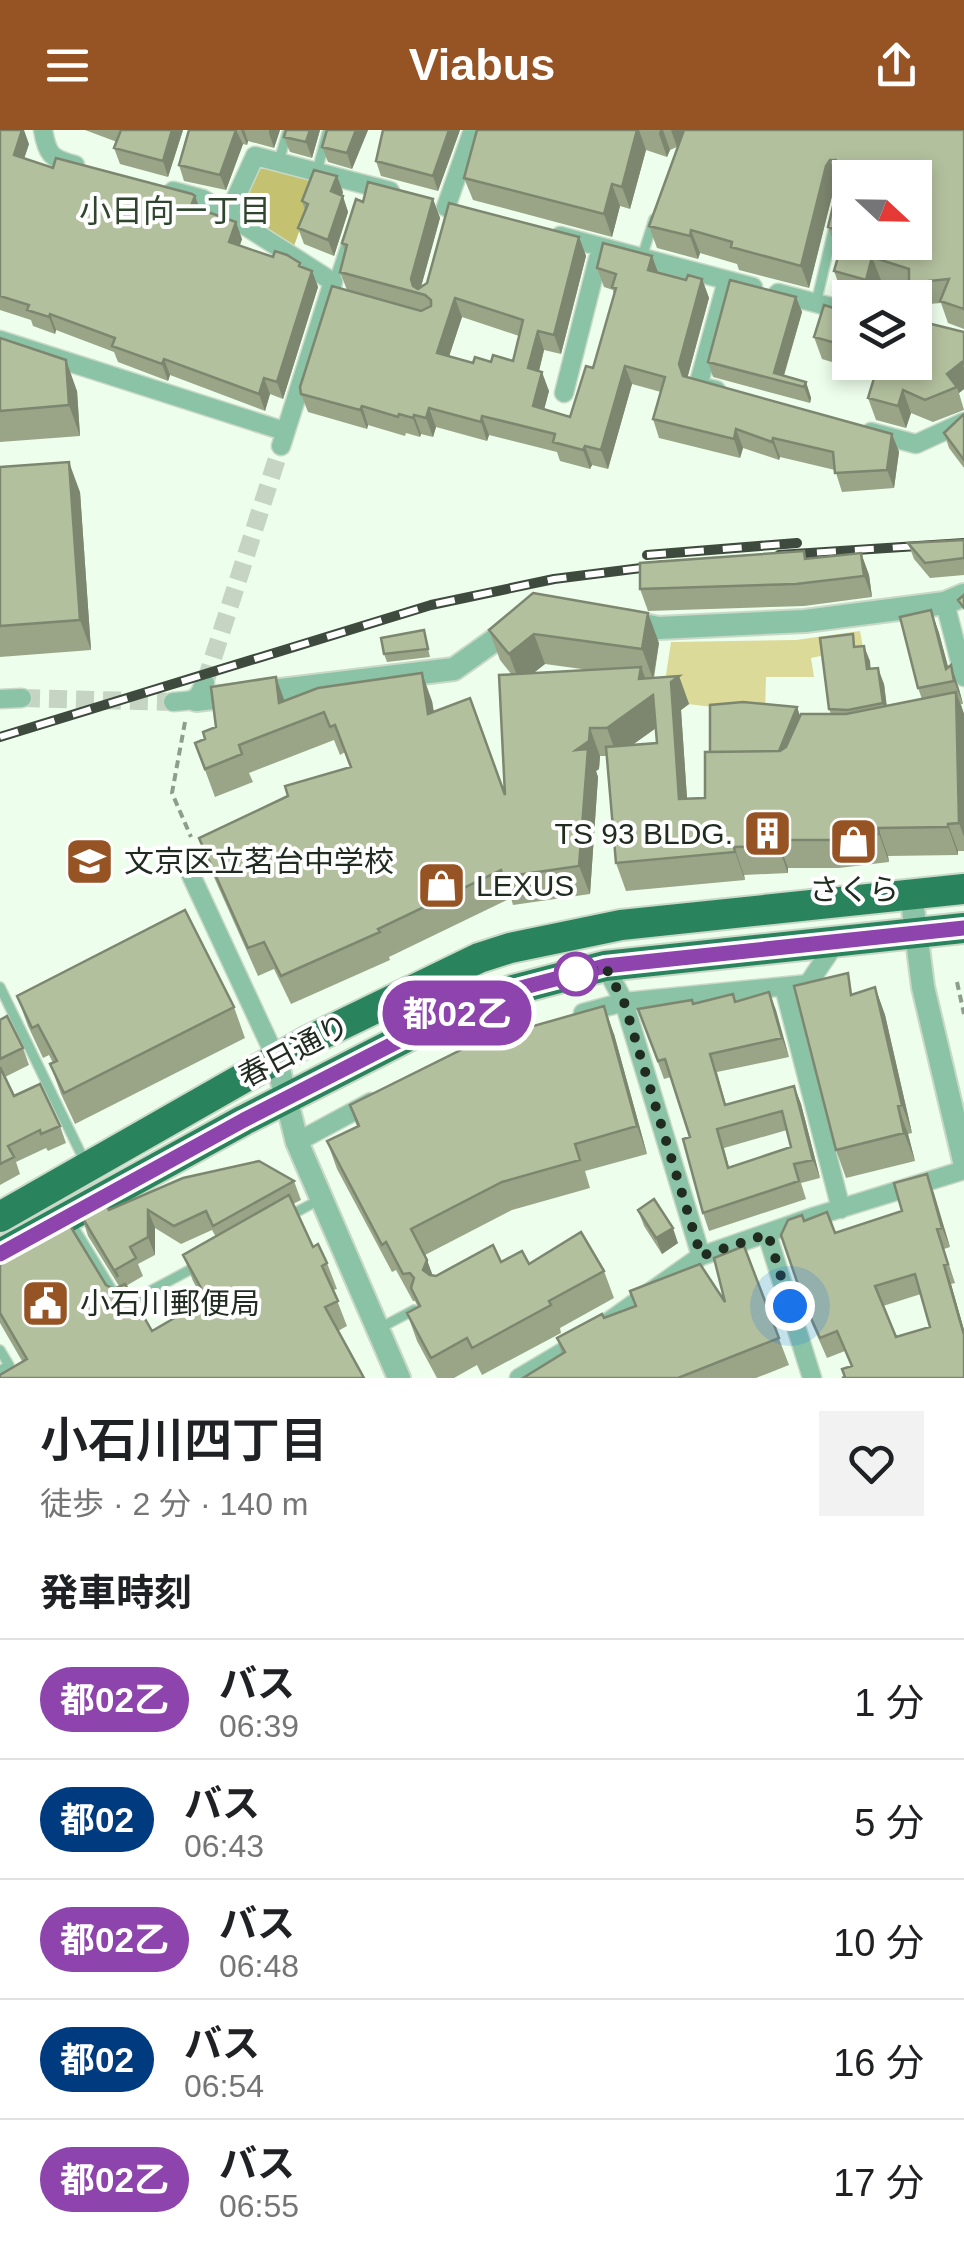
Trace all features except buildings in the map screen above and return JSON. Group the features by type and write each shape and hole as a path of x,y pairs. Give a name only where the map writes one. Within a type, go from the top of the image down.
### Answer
{"highway":[{"name":"春日通り","path":"0,1217 276,1058 478,958 622,925 964,889"},
{"name":"春日通り","path":"0,1254 286,1099 476,1004 513,990 605,966 964,928"}],"street":[{"path":"42,130 54,160 88,168"},
{"path":"228,214 255,156 316,172 364,192 443,209 473,130"},
{"path":"0,340 282,438 337,292 228,214 169,184"},
{"path":"545,232 832,307"},
{"path":"564,393 601,247"},
{"path":"727,280 698,386 734,395"},
{"path":"862,430 916,444 964,422"},
{"path":"595,616 658,628 715,626 805,621 955,599 964,676"},
{"path":"191,695 454,669 534,611"},
{"path":"0,699 22,698"},
{"path":"199,856 190,873 276,1058 297,1142 399,1378"},
{"path":"911,892 924,986 964,1161"},
{"path":"566,1017 624,1002 808,984 837,940"},
{"path":"605,966 624,1002 701,1256"},
{"path":"784,987 841,1209"},
{"path":"297,1142 381,1096"},
{"path":"518,1378 568,1350 701,1256 964,1170"},
{"path":"768,1234 812,1378"}],"lane":[{"path":"279,162 288,130"},
{"path":"316,172 328,130"},
{"path":"642,257 658,206"},
{"path":"816,303 832,232"},
{"path":"337,292 350,233"},
{"path":"0,987 86,1165"},
{"path":"271,1226 322,1199"},
{"path":"67,1216 122,1306 205,1262"},
{"path":"378,1329 417,1308"},
{"path":"0,1350 9,1365 0,1371"}],"path":[{"path":"191,695 172,793 199,856"},
{"path":"956,982 964,1014"}],"shaded area":[{"path":"260,163 318,178 293,249 239,217"},
{"path":"860,631 863,647 811,658 814,677 766,677 765,713 662,701 671,642 796,640"}],"tunnel":[{"path":"205,683 281,446"},
{"path":"22,698 173,702"}],"railway":[{"path":"647,555 797,543"},
{"path":"779,555 964,543"},
{"path":"0,737 431,605 554,579 665,565"}],"bus line":[{"name":"都02乙","path":"0,1254 244,1120 432,1024 513,990 605,966 964,928"}],"place":[{"name":"TS 93 BLDG.","path":"768,834"},
{"name":"さくら","path":"854,841"},
{"name":"文京区立茗台中学校","path":"89,862"},
{"name":"LEXUS","path":"441,886"},
{"name":"小石川郵便局","path":"45,1304"}],"district":[{"name":"小日向一丁目","path":"175,211"}],"route":[{"path":"576,974 605,966 624,1002 701,1256 768,1234 790,1306"}]}
